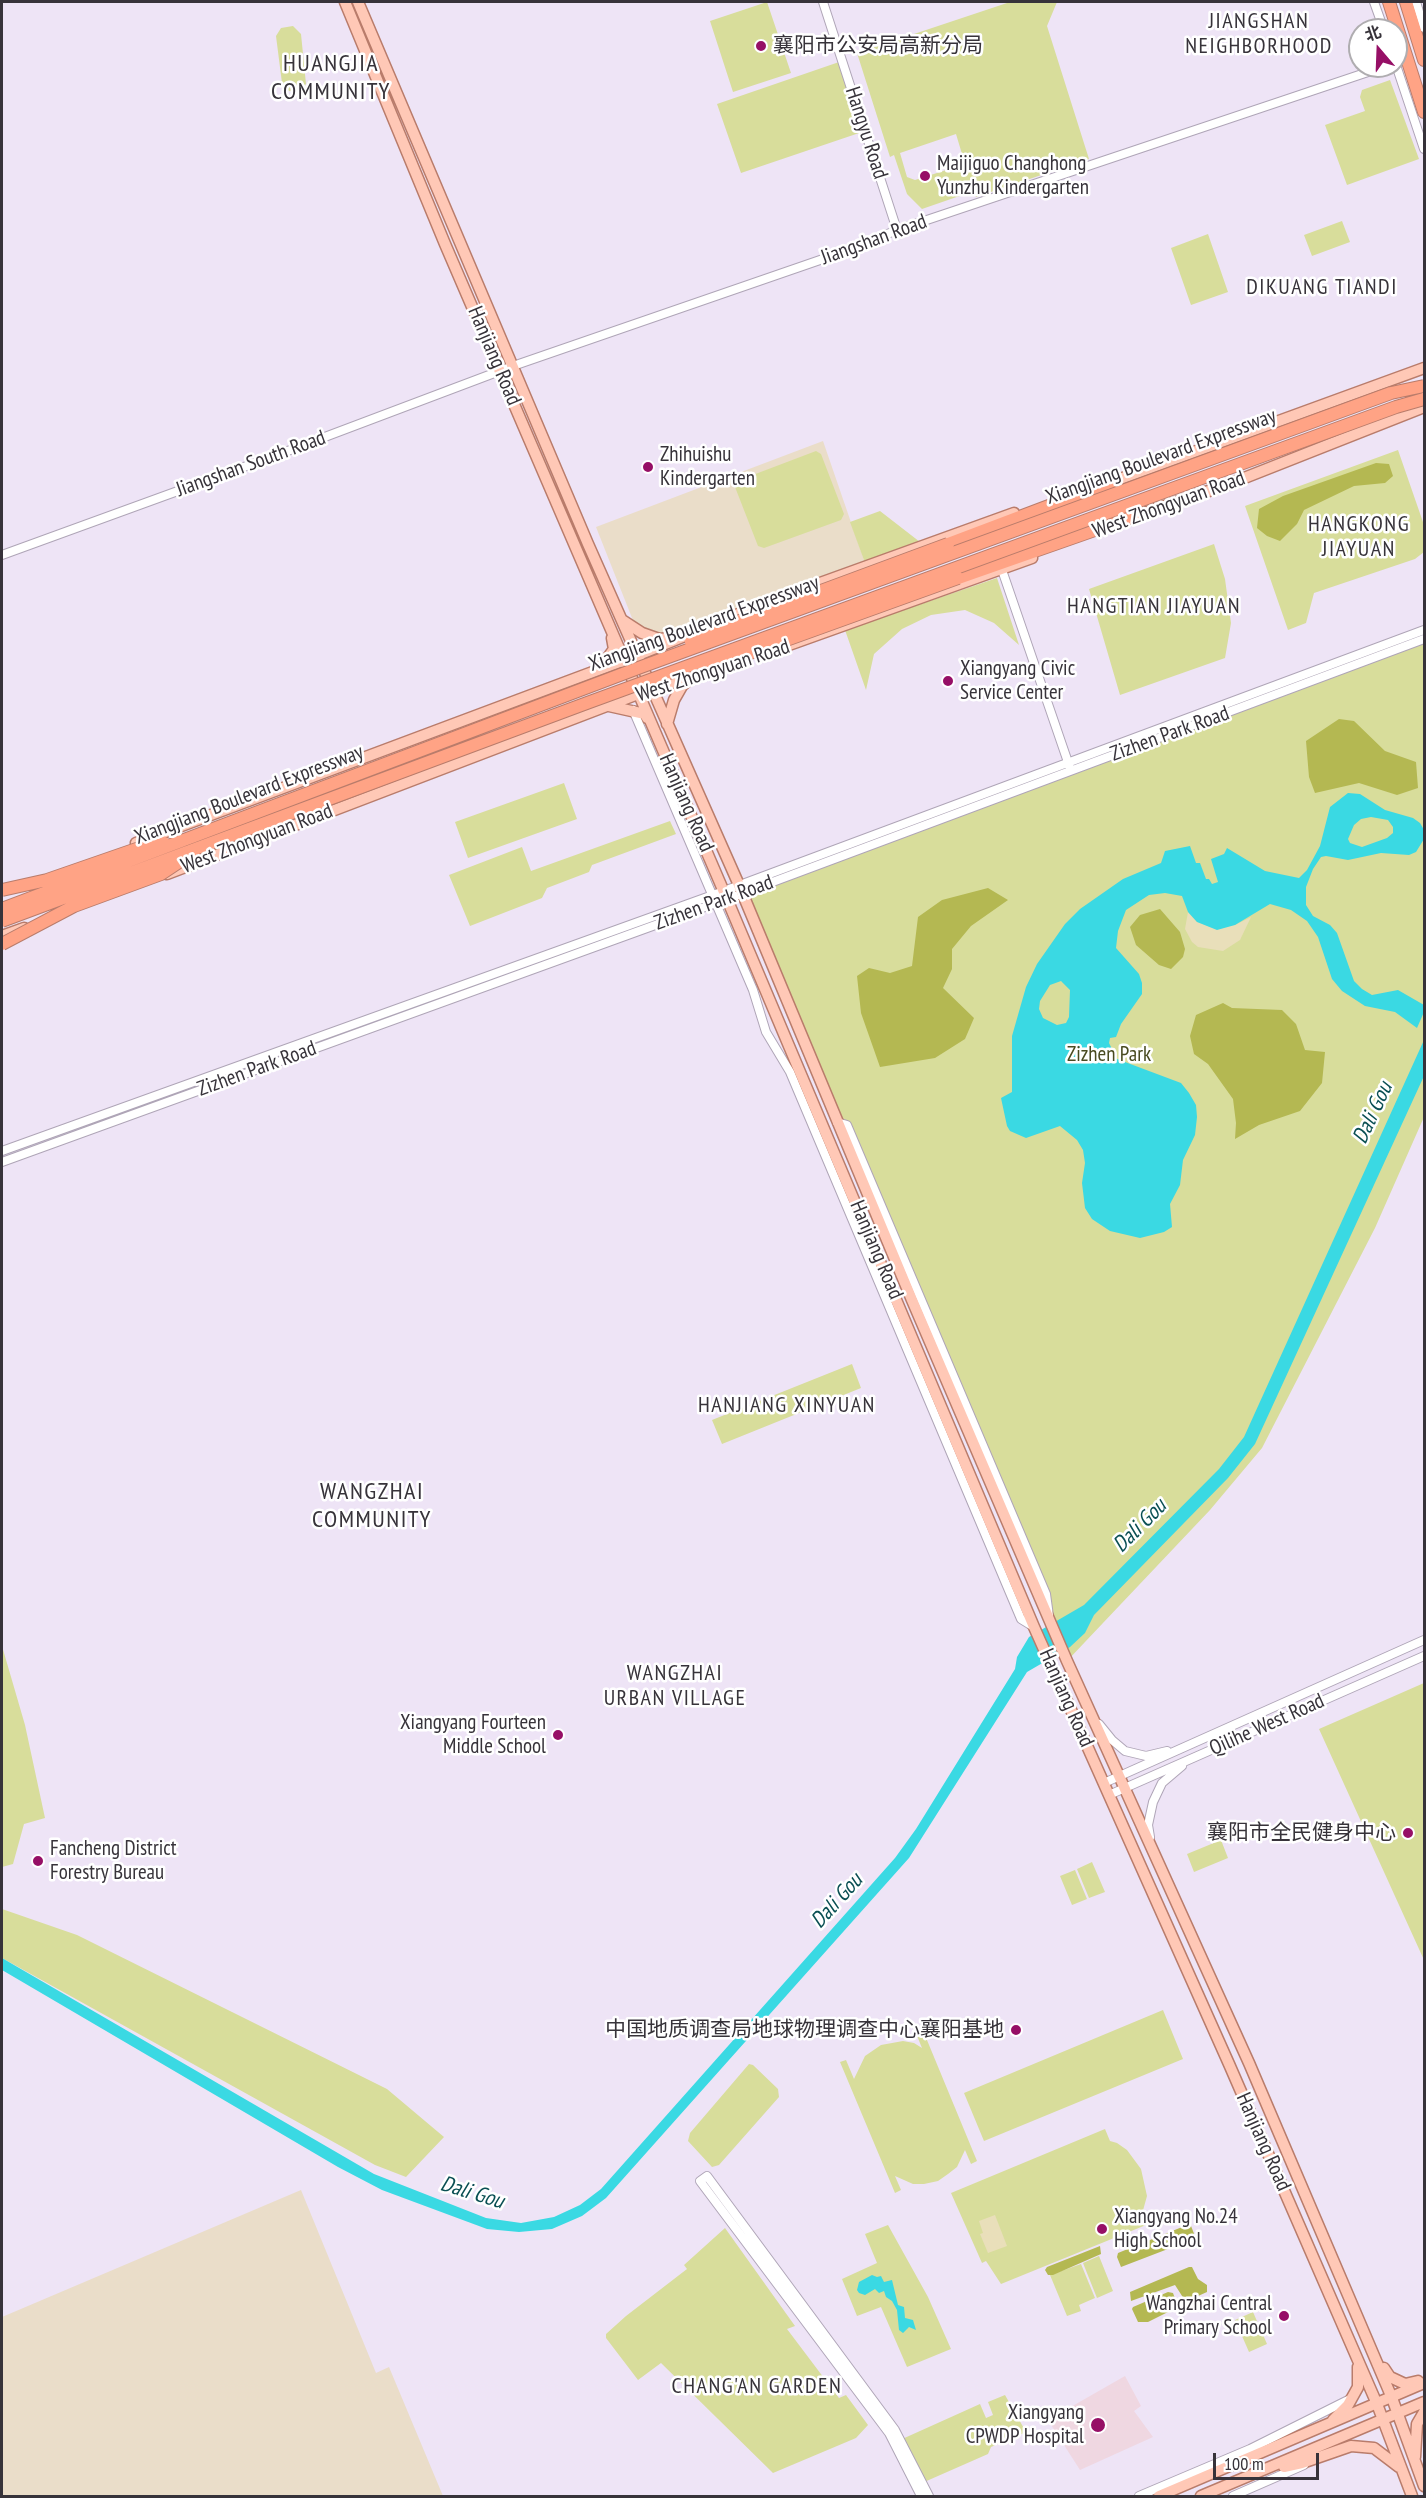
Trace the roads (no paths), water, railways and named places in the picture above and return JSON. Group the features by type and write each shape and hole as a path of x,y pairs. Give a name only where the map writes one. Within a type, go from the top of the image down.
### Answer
{"highway":[{"path":"1389,2 1392,18"},
{"path":"1406,2 1424,53"},
{"path":"1408,75 1425,111"},
{"name":"Xiangjiang Boulevard Expressway","path":"2,909 582,690 1391,393 1425,386"},
{"name":"Xiangjiang Boulevard Expressway","path":"2,921 586,703 1396,407 1425,399"},
{"path":"582,690 607,674 683,646 713,631 1113,482"},
{"path":"586,703 616,698 692,670 728,661 1129,518"},
{"path":"3,890 47,880 148,846 186,840"},
{"path":"2,944 74,906 161,874 197,850"}],"main road":[{"name":"Hanjiang Road","path":"345,2 500,371 726,895 1030,1624 1104,1783 1358,2360 1384,2420 1412,2496"},
{"name":"Hanjiang Road","path":"358,2 622,620 741,889 837,1122 1049,1615 1066,1661 1249,2063 1392,2398 1425,2486"},
{"name":"West Zhongyuan Road","path":"3,890 625,660 773,600 992,520 1113,482 1425,368"},
{"name":"West Zhongyuan Road","path":"2,936 638,694 808,639 1002,570 1129,518 1229,484 1425,407"},
{"path":"622,620 642,633 659,639 680,638"},
{"path":"598,670 614,649 610,626"},
{"path":"667,724 674,700 682,686 694,676"},
{"path":"609,706 645,714 653,729"},
{"path":"1373,2353 1390,2377 1405,2384 1425,2381"},
{"path":"1326,2426 1348,2405 1358,2387 1358,2360"},
{"path":"1160,2496 1392,2398 1425,2381"},
{"path":"1202,2496 1425,2402"},
{"path":"1415,2463 1417,2424 1425,2412"},
{"path":"1263,2471 1302,2463 1351,2446 1374,2448 1400,2468"}],"street":[{"name":"Hangyu Road","path":"823,2 897,230"},
{"path":"1374,2 1380,18"},
{"path":"1416,2 1425,28"},
{"path":"1408,58 1424,53"},
{"name":"Jiangshan Road","path":"500,371 849,250 897,230 1350,78"},
{"path":"1406,78 1425,149"},
{"name":"Jiangshan South Road","path":"2,555 500,371"},
{"path":"1002,570 1070,767"},
{"name":"Zizhen Park Road","path":"1070,767 1425,630"},
{"name":"Zizhen Park Road","path":"2,1151 726,895 1070,767 1425,639"},
{"path":"633,710 753,990 766,1032 790,1072 1016,1608 1021,1619 1030,1624"},
{"name":"Zizhen Park Road","path":"2,1162 714,899"},
{"name":"Qilihe West Road","path":"1104,1783 1425,1640"},
{"name":"Qilihe West Road","path":"1109,1795 1425,1656"},
{"path":"1090,1712 1112,1740 1125,1751 1146,1756 1187,1746"},
{"path":"1155,1855 1148,1825 1153,1802 1162,1783 1192,1758"},
{"path":"921,2496 889,2433 700,2181 706,2175 895,2430 929,2496"},
{"path":"1139,2496 1228,2459 1352,2398"},
{"path":"1233,2496 1323,2456"},
{"path":"1205,2477 1228,2459"}],"water":[{"path":"1348,793 1360,794 1385,810 1413,818 1424,830 1424,839 1416,852 1409,855 1381,853 1348,860 1321,857 1306,887 1306,905 1313,916 1330,925 1337,933 1354,981 1372,995 1398,990 1424,1005 1424,1012 1417,1028 1395,1012 1365,1006 1342,991 1332,979 1318,937 1307,921 1291,910 1270,904 1235,925 1217,930 1197,922 1188,912 1182,896 1165,893 1149,895 1126,910 1118,931 1116,948 1139,974 1142,994 1121,1024 1116,1037 1110,1038 1109,1043 1117,1059 1181,1083 1196,1105 1197,1117 1195,1135 1183,1160 1180,1185 1170,1204 1172,1227 1164,1232 1140,1238 1110,1231 1092,1219 1085,1208 1082,1183 1085,1163 1083,1150 1077,1140 1060,1126 1026,1138 1010,1131 1007,1126 1001,1098 1012,1092 1012,1036 1026,987 1037,964 1065,924 1080,909 1123,879 1161,863 1165,851 1190,846 1196,863 1200,863 1206,879 1209,879 1212,884 1218,882 1211,859 1224,854 1227,848 1265,871 1299,878 1307,870 1320,846 1330,807","holes":["1371,817 1388,820 1393,827 1393,833 1387,838 1362,847 1350,843 1348,839 1354,825 1361,819","1061,981 1070,990 1069,1017 1066,1023 1057,1025 1043,1018 1039,1009 1040,1001 1050,985"]},
{"path":"1424,1040 1424,1076 1255,1444 1228,1478 1094,1615 1085,1633 1070,1647 1027,1672 909,1858 606,2198 582,2216 552,2229 519,2232 487,2229 382,2190 338,2167 2,1970 2,1958 374,2174 486,2218 521,2223 554,2217 580,2205 601,2189 895,1858 916,1829 1015,1669 1017,1657 1029,1637 1084,1605 1219,1469 1244,1437"},
{"path":"872,2275 881,2276 884,2282 892,2280 898,2305 904,2307 905,2318 913,2320 916,2330 909,2327 903,2333 899,2330 897,2310 884,2291 879,2293 875,2289 865,2295 859,2293 857,2290 859,2282"}],"place":[{"name":"襄阳市公安局高新分局","path":"761,46"},
{"name":"Maijiguo Changhong Yunzhu Kindergarten","path":"925,176"},
{"name":"Zhihuishu Kindergarten","path":"648,467"},
{"name":"Xiangyang Civic Service Center","path":"948,681"},
{"name":"Xiangyang Fourteen Middle School","path":"558,1735"},
{"name":"襄阳市全民健身中心","path":"1408,1833"},
{"name":"Fancheng District Forestry Bureau","path":"38,1861"},
{"name":"中国地质调查局地球物理调查中心襄阳基地","path":"1016,2030"},
{"name":"Xiangyang No.24 High School","path":"1102,2229"},
{"name":"Wangzhai Central Primary School","path":"1284,2316"},
{"name":"Xiangyang CPWDP Hospital","path":"1098,2425"}],"district":[{"name":"JIANGSHAN NEIGHBORHOOD","path":"1259,34"},
{"name":"HUANGJIA COMMUNITY","path":"331,78"},
{"name":"DIKUANG TIANDI","path":"1322,288"},
{"name":"HANGKONG JIAYUAN","path":"1359,538"},
{"name":"HANGTIAN JIAYUAN","path":"1154,607"},
{"name":"HANJIANG XINYUAN","path":"787,1406"},
{"name":"WANGZHAI COMMUNITY","path":"372,1506"},
{"name":"WANGZHAI URBAN VILLAGE","path":"675,1686"},
{"name":"CHANG'AN GARDEN","path":"757,2387"}],"park label":[{"name":"Zizhen Park","path":"1109,1055"}],"water label":[{"name":"Dali Gou","path":"1373,1113"},
{"name":"Dali Gou","path":"1140,1526"},
{"name":"Dali Gou","path":"837,1901"},
{"name":"Dali Gou","path":"472,2193"}]}
